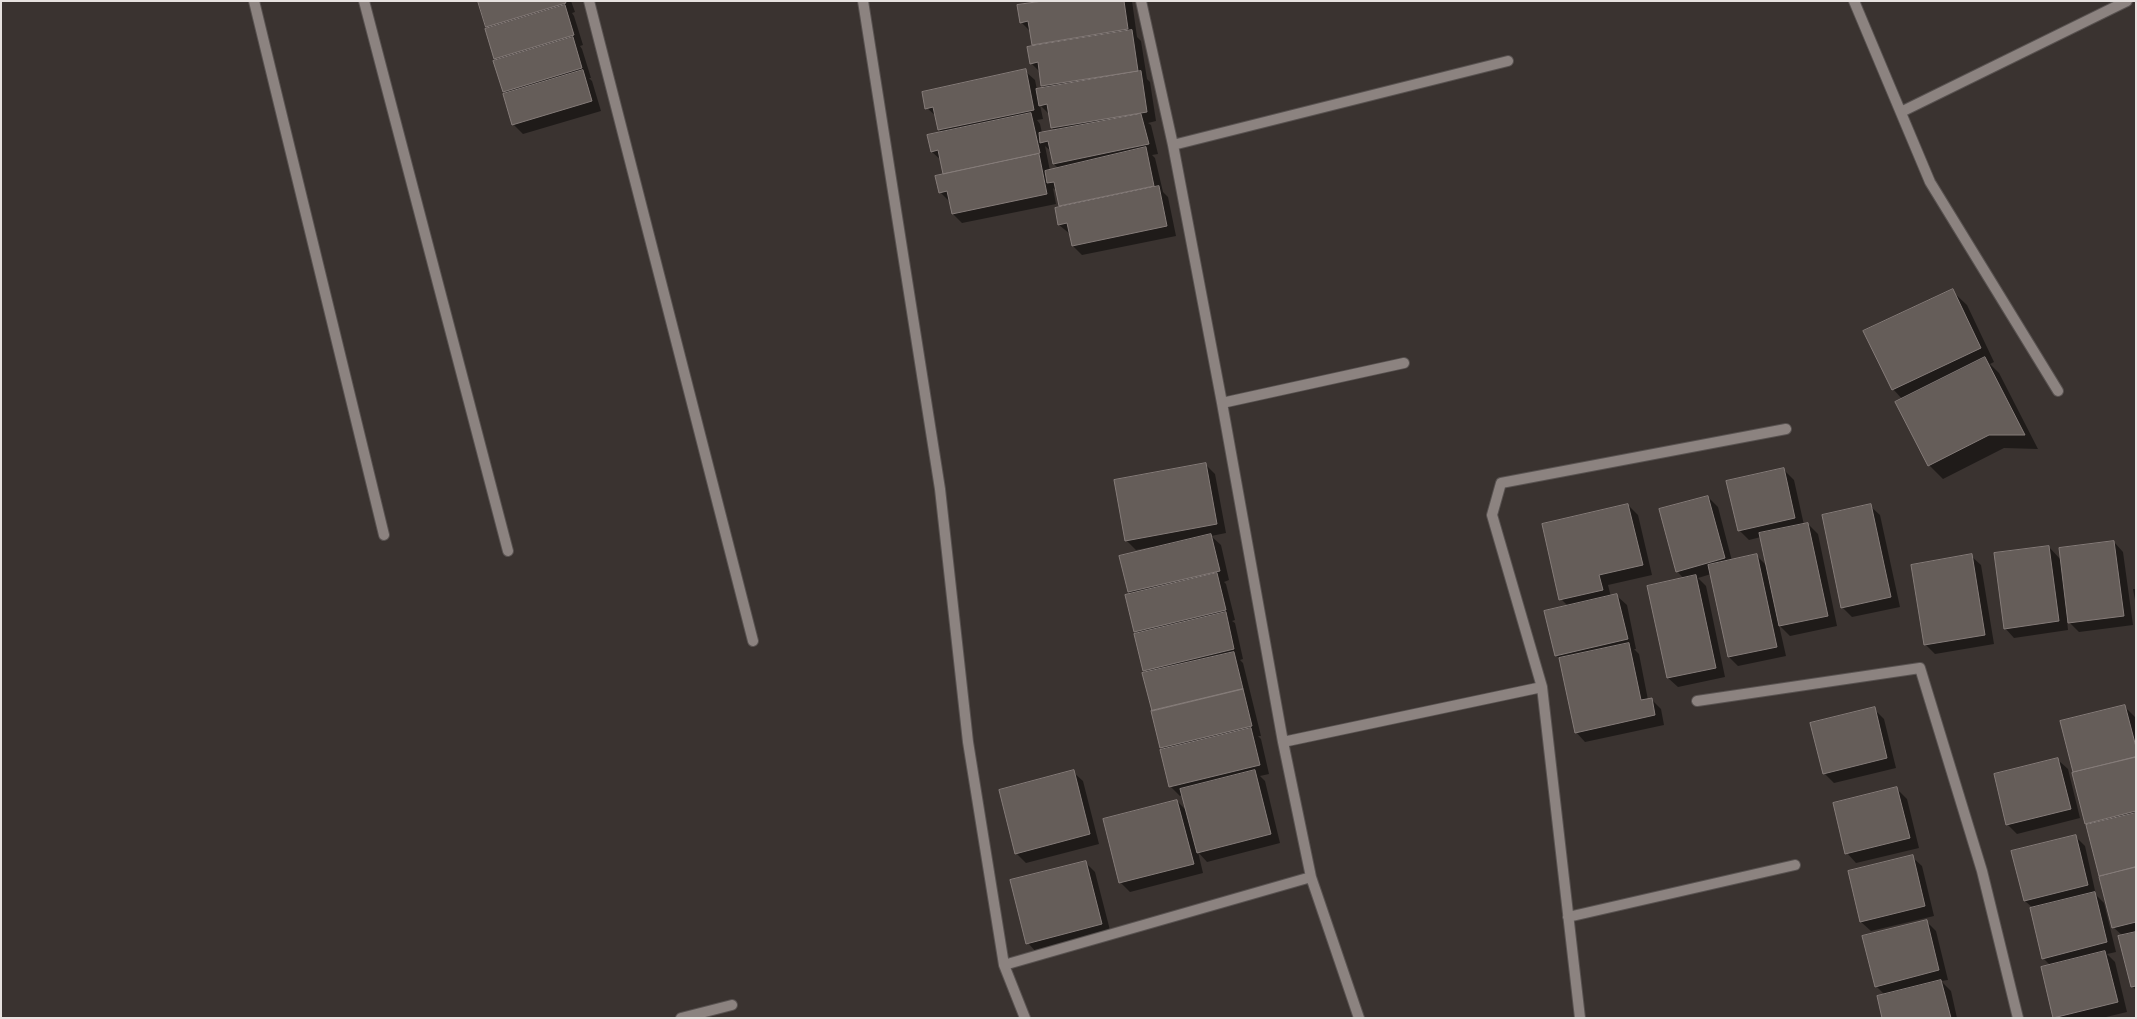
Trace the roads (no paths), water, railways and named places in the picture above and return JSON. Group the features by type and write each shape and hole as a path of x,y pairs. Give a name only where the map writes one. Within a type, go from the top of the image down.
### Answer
{"street":[{"path":"254,1 384,535"},
{"path":"364,1 508,551"},
{"path":"589,1 753,641"},
{"path":"863,1 940,489 968,742 1004,965 1025,1018"},
{"path":"1141,1 1173,145 1283,742 1311,876 1359,1018"},
{"path":"1854,1 1930,182 2058,391"},
{"path":"1901,112 2128,1"},
{"path":"1173,145 1508,61"},
{"path":"1222,403 1404,363"},
{"path":"1580,1018 1542,687 1492,515 1501,483 1786,429"},
{"path":"1697,701 1920,668 1982,871 2018,1018"},
{"path":"1283,742 1542,687"},
{"path":"1568,917 1795,865"},
{"path":"1004,965 1311,876"},
{"path":"681,1018 732,1005"}]}
